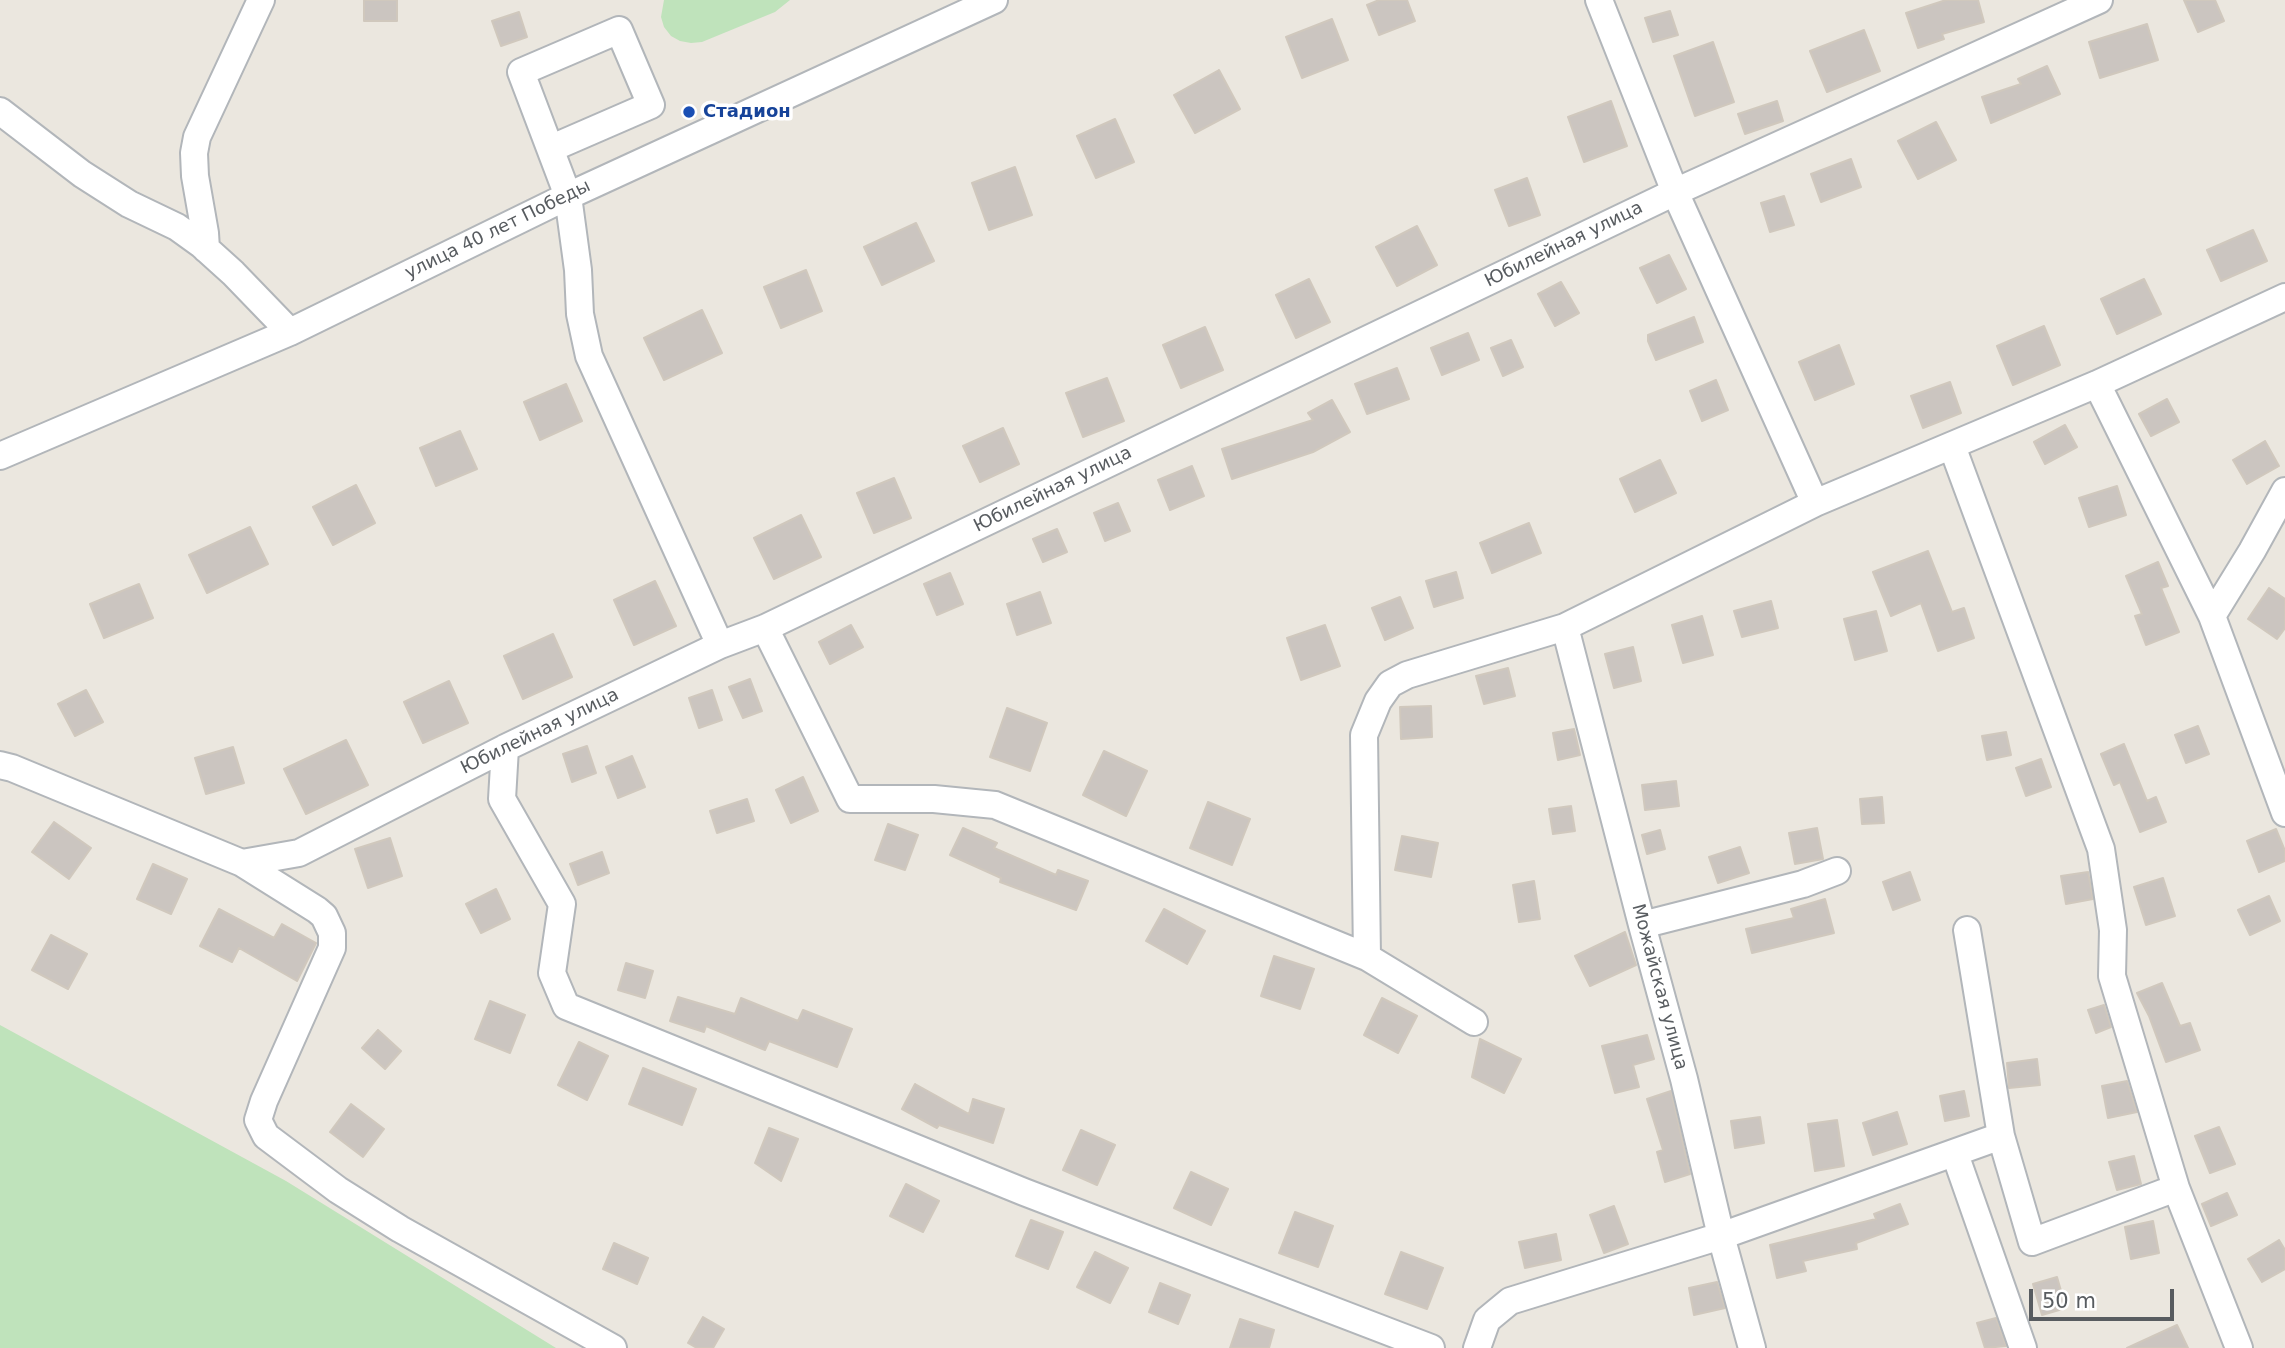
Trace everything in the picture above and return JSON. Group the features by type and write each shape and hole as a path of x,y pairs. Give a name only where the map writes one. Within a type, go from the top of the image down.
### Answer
{"street":[{"path":"206,249 195,176 194,153 197,137 261,0"},
{"name":"улица 40 лет Победы","path":"0,456 290,332 568,196 995,0"},
{"path":"1599,0 1675,192 1815,503"},
{"name":"Юбилейная улица","path":"242,863 299,853 505,748 720,646 765,628 1675,192 2099,0"},
{"path":"552,148 651,105 619,30 521,72 568,196 579,270 580,314 589,356 720,646"},
{"path":"0,111 82,174 129,204 177,228 206,249 290,332"},
{"path":"1367,957 1364,735 1378,701 1390,684 1407,675 1566,627 1815,503 2096,384 2285,297"},
{"path":"2096,384 2212,616 2285,813"},
{"path":"1952,446 2101,849 2113,930 2112,976 2176,1188 2239,1348"},
{"path":"2212,616 2285,491"},
{"name":"Можайская улица","path":"1566,627 1752,1348"},
{"path":"765,628 850,799 934,799 995,805 1367,957 1474,1022"},
{"path":"505,748 502,799 562,904 552,973 566,1006 1024,1192 1431,1348"},
{"path":"0,765 242,863 324,916 332,933 332,948 264,1101 258,1120 266,1136 329,1184 400,1229 613,1348"},
{"path":"1642,925 1803,884 1837,871"},
{"path":"1967,930 2001,1136 2032,1242 2176,1188"},
{"path":"1477,1348 1487,1320 1510,1301 1721,1236 2001,1136"},
{"path":"1955,1154 2023,1348"}],"green space":[{"path":"664,0 790,0 775,12 702,42 691,43 671,36 664,27 661,17"},
{"path":"0,1025 286,1181 556,1348 0,1348"}],"building":[{"path":"364,0 397,0 397,21 364,21"},
{"path":"1379,0 1407,0 1415,21 1379,35 1367,5"},
{"path":"1946,0 1978,0 1984,22 1942,34 1944,39 1918,48 1906,13"},
{"path":"2184,0 2215,0 2224,21 2198,32"},
{"path":"1670,11 1678,35 1653,42 1645,18"},
{"path":"519,12 527,37 501,46 492,21"},
{"path":"1332,19 1348,60 1302,78 1286,37"},
{"path":"2147,24 2158,60 2100,78 2089,42"},
{"path":"1864,30 1880,71 1827,92 1810,51"},
{"path":"1713,42 1734,102 1695,116 1674,56"},
{"path":"2047,66 2060,94 1991,123 1982,97 2021,84 2018,79"},
{"path":"1219,70 1240,109 1195,133 1174,95"},
{"path":"1611,101 1627,146 1584,162 1568,117"},
{"path":"1777,101 1783,121 1745,134 1738,114"},
{"path":"1115,119 1134,162 1096,178 1077,136"},
{"path":"1936,122 1956,160 1918,179 1898,141"},
{"path":"1851,159 1861,187 1821,202 1811,174"},
{"path":"1015,167 1032,215 989,230 972,183"},
{"path":"1527,178 1540,215 1509,226 1495,190"},
{"path":"1784,196 1794,225 1770,232 1761,203"},
{"path":"916,223 934,261 882,285 864,247"},
{"path":"1417,226 1437,265 1397,286 1376,247"},
{"path":"2253,230 2267,261 2221,281 2207,250"},
{"path":"1669,255 1686,289 1657,303 1640,268"},
{"path":"806,270 822,311 781,328 764,287"},
{"path":"1309,279 1330,322 1296,338 1276,295"},
{"path":"2144,279 2161,314 2117,334 2101,299"},
{"path":"1561,282 1579,313 1555,326 1538,294"},
{"path":"702,310 722,353 664,380 644,338"},
{"path":"1694,317 1703,342 1656,360 1648,335"},
{"path":"2044,326 2060,365 2013,385 1997,346"},
{"path":"1205,327 1223,370 1181,388 1163,345"},
{"path":"1468,333 1479,360 1442,375 1431,348"},
{"path":"1511,340 1523,367 1503,376 1491,348"},
{"path":"1839,345 1854,384 1815,400 1799,362"},
{"path":"1397,368 1409,399 1367,414 1355,384"},
{"path":"1107,378 1124,421 1083,437 1066,393"},
{"path":"1716,380 1728,410 1702,421 1690,391"},
{"path":"1950,382 1961,413 1923,428 1911,396"},
{"path":"566,384 582,421 540,440 524,402"},
{"path":"2167,399 2179,422 2151,436 2139,414"},
{"path":"1332,400 1350,432 1313,452 1232,479 1222,449 1313,420 1308,413"},
{"path":"2065,425 2077,447 2045,464 2034,442"},
{"path":"1003,428 1019,464 980,482 963,446"},
{"path":"460,431 477,469 436,486 420,448"},
{"path":"2265,441 2279,466 2247,484 2233,460"},
{"path":"1660,460 1676,493 1635,512 1620,479"},
{"path":"1192,466 1204,496 1170,510 1158,480"},
{"path":"894,478 911,518 874,533 857,493"},
{"path":"356,485 375,523 333,545 313,507"},
{"path":"2117,486 2126,515 2089,527 2079,498"},
{"path":"1118,503 1130,531 1105,541 1094,513"},
{"path":"801,515 821,557 774,579 754,538"},
{"path":"1529,523 1541,553 1492,573 1480,543"},
{"path":"250,527 268,564 207,593 189,555"},
{"path":"1057,529 1067,552 1043,562 1033,539"},
{"path":"1928,551 1952,612 1964,608 1974,638 1938,651 1921,603 1891,616 1873,572"},
{"path":"2158,562 2168,586 2161,588 2179,632 2146,645 2135,616 2142,614 2126,576"},
{"path":"1456,572 1463,598 1434,607 1426,581"},
{"path":"950,573 963,604 937,615 924,584"},
{"path":"655,581 676,626 634,645 614,600"},
{"path":"139,584 153,618 104,638 90,604"},
{"path":"2269,588 2285,599 2285,628 2277,639 2248,619"},
{"path":"1040,592 1051,623 1017,635 1007,604"},
{"path":"1400,597 1413,628 1385,640 1372,608"},
{"path":"1771,601 1778,628 1742,637 1734,611"},
{"path":"1876,611 1887,651 1855,660 1844,619"},
{"path":"1702,616 1713,655 1683,663 1672,625"},
{"path":"851,625 863,647 830,664 819,642"},
{"path":"1325,625 1340,666 1301,680 1287,638"},
{"path":"553,634 572,677 523,699 504,656"},
{"path":"1633,647 1641,681 1614,688 1605,654"},
{"path":"1508,668 1515,696 1484,704 1476,676"},
{"path":"750,679 762,711 743,718 729,687"},
{"path":"449,681 468,723 423,743 404,702"},
{"path":"86,690 103,722 75,736 58,704"},
{"path":"712,690 722,720 699,728 689,698"},
{"path":"1431,706 1432,737 1401,739 1400,707"},
{"path":"1007,708 1047,723 1030,771 990,757"},
{"path":"2198,726 2209,754 2186,763 2175,735"},
{"path":"1574,729 1580,755 1558,760 1553,733"},
{"path":"2006,732 2011,755 1987,760 1982,736"},
{"path":"346,740 368,785 306,814 284,769"},
{"path":"2124,744 2147,801 2156,797 2166,822 2140,832 2120,782 2114,785 2101,754"},
{"path":"587,746 596,773 572,782 563,754"},
{"path":"233,747 244,783 206,794 195,758"},
{"path":"1104,751 1147,771 1126,816 1083,795"},
{"path":"632,756 645,787 618,798 606,767"},
{"path":"2041,759 2051,787 2026,796 2016,768"},
{"path":"803,777 818,811 791,823 776,790"},
{"path":"1676,781 1679,806 1645,810 1642,785"},
{"path":"1882,797 1884,823 1862,824 1860,799"},
{"path":"747,799 754,821 717,833 710,811"},
{"path":"1208,802 1250,819 1232,865 1190,848"},
{"path":"1571,806 1575,831 1553,834 1549,809"},
{"path":"54,822 91,848 69,879 32,852"},
{"path":"888,824 918,835 905,870 875,860"},
{"path":"963,828 997,843 994,848 1056,875 1058,870 1088,881 1076,910 1000,882 1001,878 950,855"},
{"path":"1817,828 1823,859 1795,864 1789,833"},
{"path":"2276,829 2285,851 2285,861 2259,872 2247,841"},
{"path":"1660,830 1665,849 1647,854 1642,835"},
{"path":"1402,836 1438,843 1431,877 1395,870"},
{"path":"390,838 402,876 368,888 355,849"},
{"path":"1740,847 1749,873 1718,883 1709,857"},
{"path":"602,852 609,873 578,885 570,864"},
{"path":"153,864 187,879 171,914 137,899"},
{"path":"1910,872 1920,900 1893,910 1883,882"},
{"path":"2088,872 2093,899 2066,904 2061,876"},
{"path":"2163,878 2175,916 2146,925 2134,887"},
{"path":"1534,881 1540,919 1519,922 1513,885"},
{"path":"496,889 510,919 481,933 466,904"},
{"path":"2269,896 2280,921 2250,935 2238,910"},
{"path":"1825,899 1834,933 1752,953 1746,929 1794,918 1791,909"},
{"path":"219,909 274,938 282,924 316,943 297,981 239,948 232,962 200,946"},
{"path":"1164,909 1205,931 1187,964 1146,941"},
{"path":"1625,932 1636,965 1590,986 1575,956"},
{"path":"51,935 87,954 68,989 32,970"},
{"path":"1274,956 1314,969 1300,1009 1261,996"},
{"path":"626,963 653,971 645,998 618,990"},
{"path":"2162,983 2180,1026 2190,1023 2200,1050 2166,1062 2149,1016 2137,993"},
{"path":"678,997 735,1014 741,998 798,1021 803,1010 852,1029 837,1067 769,1041 765,1050 706,1026 704,1032 670,1021"},
{"path":"1382,998 1417,1016 1398,1053 1364,1035"},
{"path":"490,1001 525,1015 510,1053 475,1039"},
{"path":"2104,1005 2111,1027 2096,1033 2088,1010"},
{"path":"378,1030 401,1051 385,1069 362,1048"},
{"path":"1647,1035 1654,1059 1633,1065 1639,1087 1615,1093 1602,1046"},
{"path":"1480,1039 1521,1059 1504,1093 1472,1077"},
{"path":"579,1042 608,1056 587,1100 558,1085"},
{"path":"2037,1059 2040,1085 2009,1088 2007,1063"},
{"path":"643,1068 696,1089 682,1125 629,1104"},
{"path":"2127,1081 2137,1112 2108,1118 2102,1086"},
{"path":"915,1084 969,1114 973,1099 1004,1109 993,1143 939,1125 937,1128 902,1109"},
{"path":"1671,1091 1690,1174 1665,1182 1657,1152 1663,1150 1647,1099"},
{"path":"1964,1091 1969,1116 1945,1121 1940,1096"},
{"path":"351,1104 384,1129 363,1157 330,1132"},
{"path":"1897,1112 1907,1144 1873,1155 1863,1123"},
{"path":"1760,1117 1764,1143 1735,1148 1731,1121"},
{"path":"1837,1120 1844,1166 1815,1171 1808,1124"},
{"path":"2219,1127 2235,1164 2210,1173 2195,1136"},
{"path":"769,1128 798,1139 781,1181 755,1163"},
{"path":"1081,1130 1115,1145 1097,1185 1063,1170"},
{"path":"2134,1156 2141,1184 2117,1190 2109,1162"},
{"path":"1191,1172 1228,1189 1211,1225 1174,1208"},
{"path":"906,1184 939,1201 923,1232 890,1216"},
{"path":"2227,1193 2237,1215 2211,1226 2202,1204"},
{"path":"1900,1204 1908,1224 1856,1243 1857,1249 1803,1261 1806,1271 1777,1278 1770,1245 1876,1219 1874,1214"},
{"path":"1614,1206 1628,1244 1604,1253 1590,1215"},
{"path":"1295,1212 1333,1226 1318,1267 1279,1253"},
{"path":"1031,1220 1063,1232 1048,1269 1016,1256"},
{"path":"2153,1221 2159,1253 2131,1259 2125,1227"},
{"path":"1556,1234 1561,1260 1525,1268 1519,1242"},
{"path":"2279,1240 2285,1250 2285,1269 2262,1282 2248,1259"},
{"path":"614,1243 648,1258 637,1284 603,1269"},
{"path":"1095,1252 1128,1268 1110,1303 1077,1287"},
{"path":"1401,1252 1443,1268 1427,1309 1385,1294"},
{"path":"2057,1277 2066,1308 2042,1315 2033,1284"},
{"path":"1717,1282 1725,1308 1694,1315 1689,1288"},
{"path":"1160,1283 1190,1295 1178,1324 1149,1312"},
{"path":"703,1317 724,1329 713,1348 697,1348 688,1343"},
{"path":"1996,1318 2006,1346 1985,1348 1977,1323"},
{"path":"1240,1319 1274,1330 1269,1348 1230,1348"},
{"path":"2177,1325 2188,1348 2127,1348"}],"place":[{"name":"Стадион","path":"689,112"}]}
